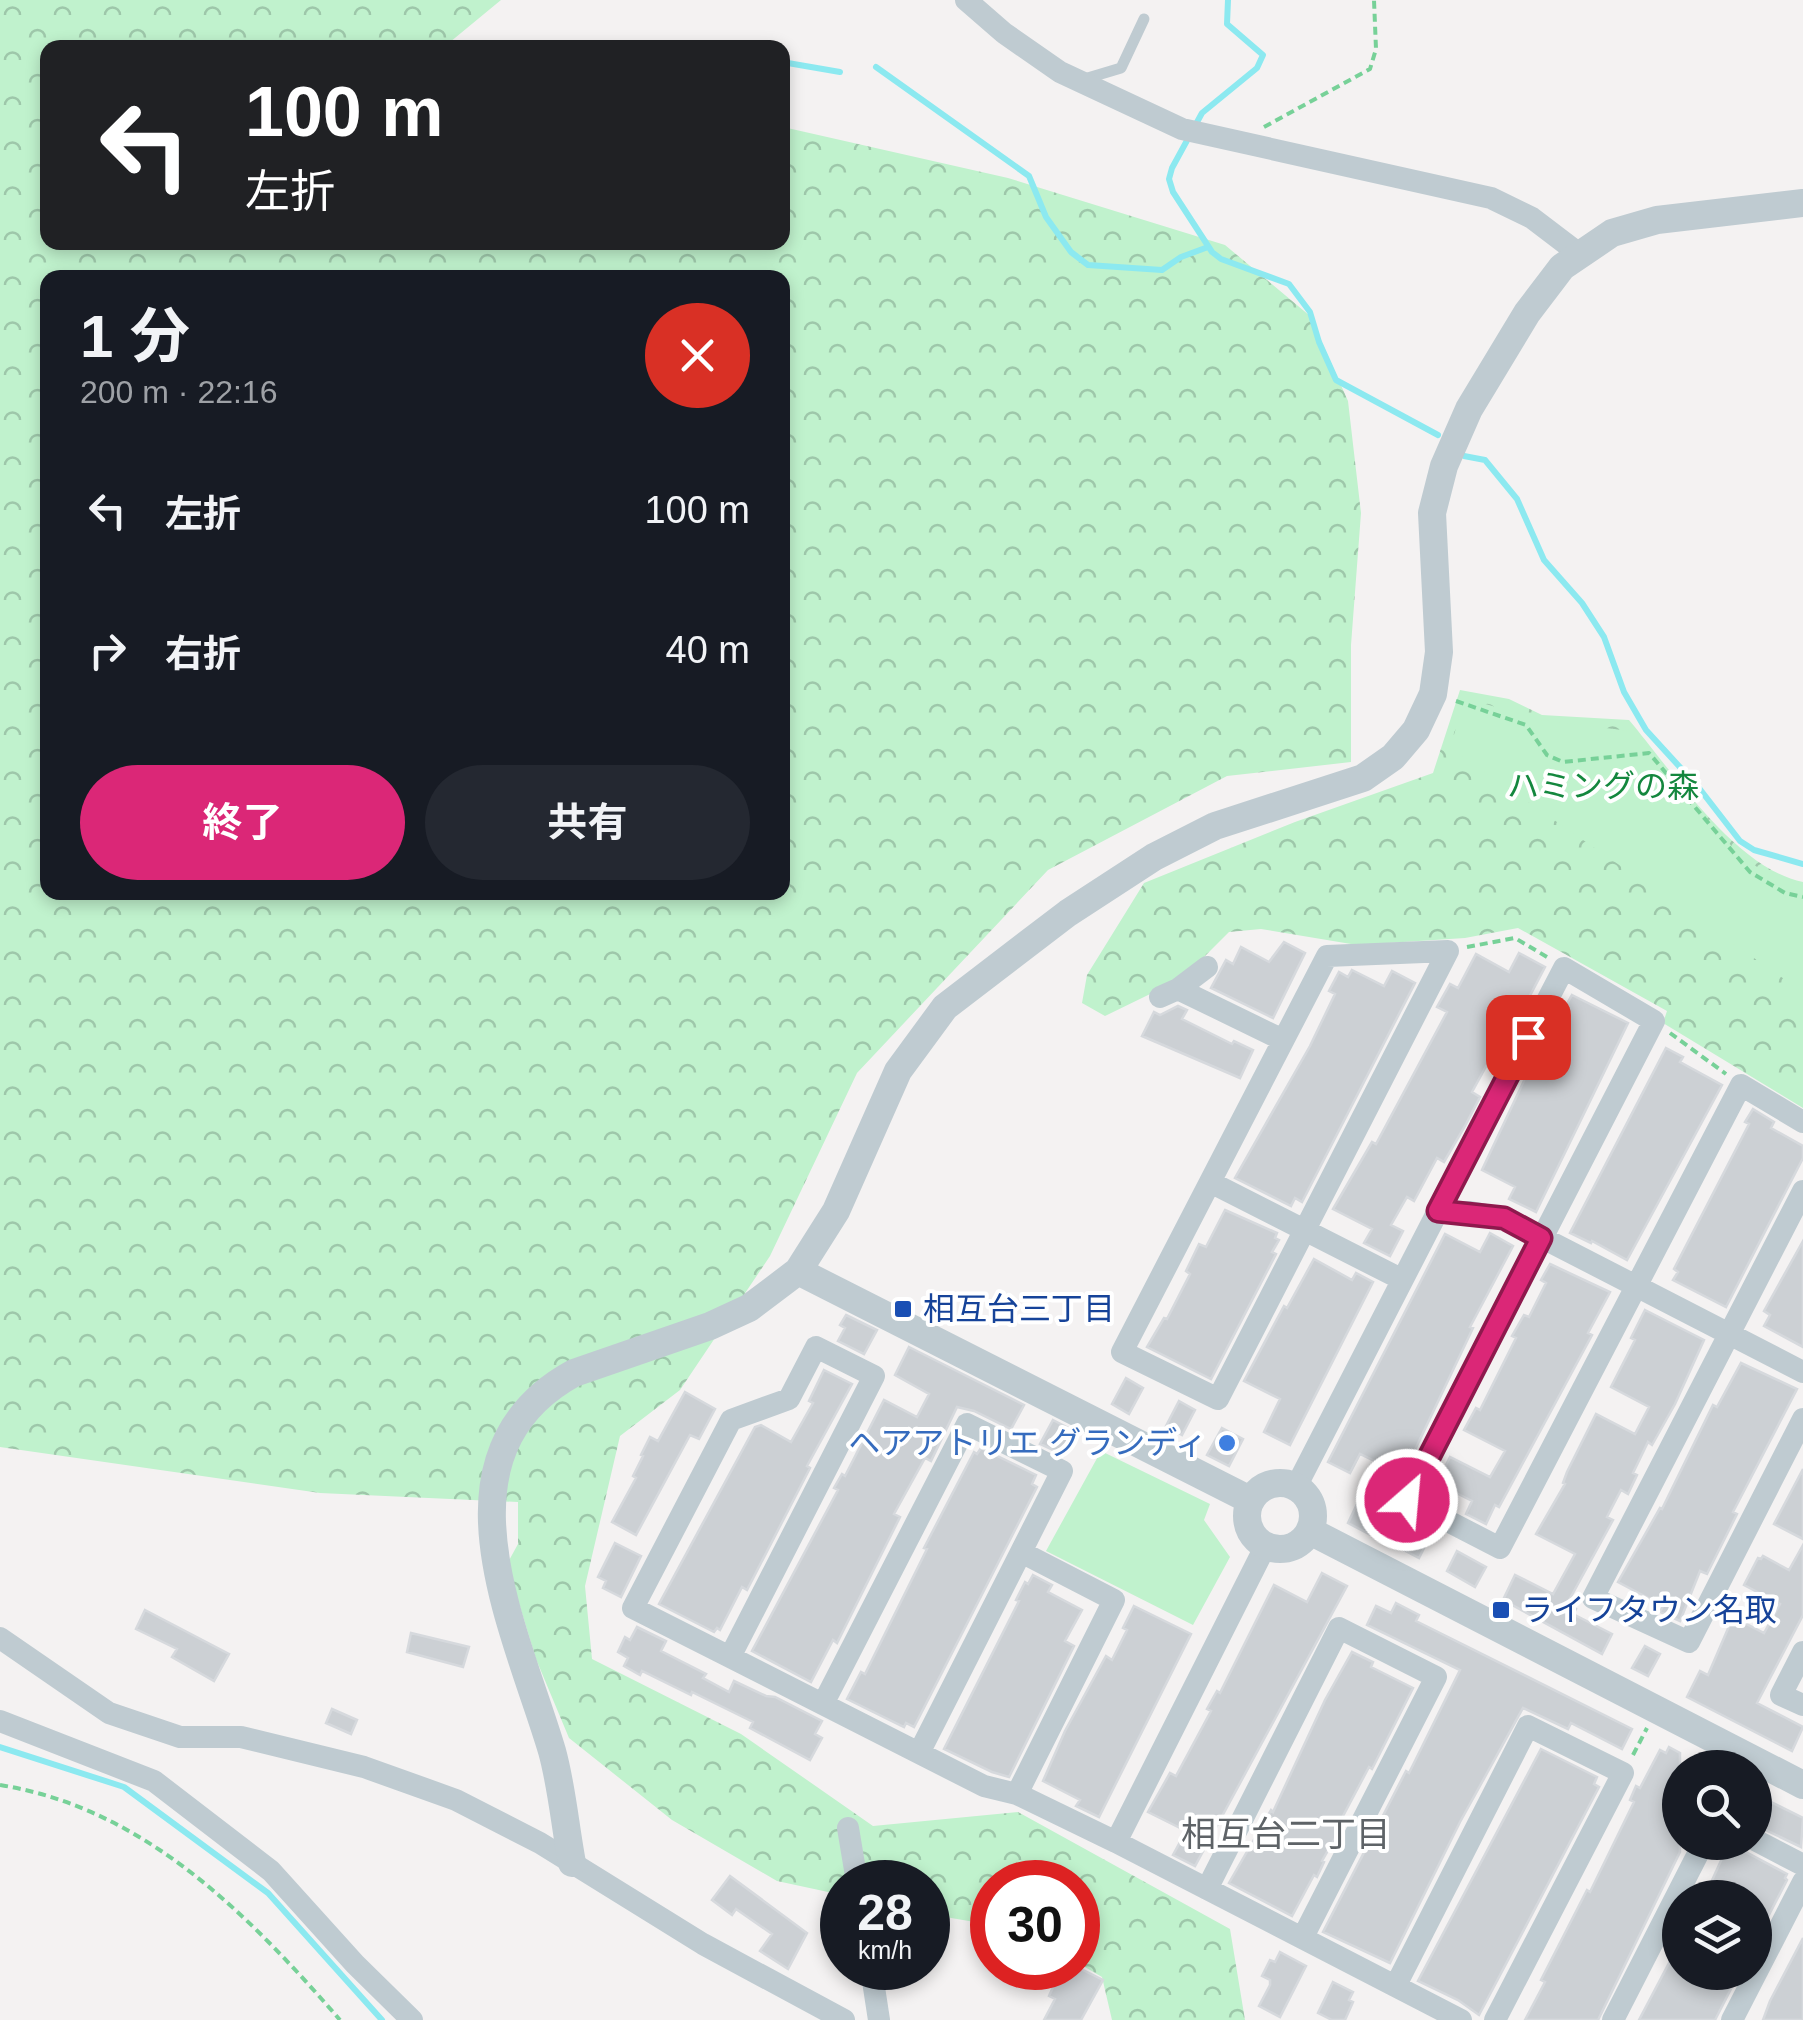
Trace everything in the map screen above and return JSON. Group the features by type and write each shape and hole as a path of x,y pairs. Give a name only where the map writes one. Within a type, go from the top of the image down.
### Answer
{"street":[{"path":"966,0 1004,33 1060,72 1182,129 1492,198 1532,218 1578,253"},
{"path":"572,1863 554,1757 506,1602 490,1531 492,1487 500,1450 517,1424 552,1385 624,1354 724,1320 749,1308 798,1270 836,1211 898,1071 945,1007 1068,914 1154,857 1215,826 1362,778 1393,757 1416,730 1433,694 1439,652 1432,513 1444,466 1469,408 1527,312 1562,266 1612,233 1657,220 1803,203"},
{"path":"1448,951 1218,1399 1122,1352 1327,956 1448,951"},
{"path":"1207,967 1169,993 1283,1040"},
{"path":"1296,1486 1564,968 1654,1021 1407,1500 1500,1548 1741,1085 1803,1122"},
{"path":"1210,1182 1401,1279"},
{"path":"1803,1191 1593,1598 1688,1642 1803,1419"},
{"path":"1438,1211 1504,1218 1803,1372"},
{"path":"798,1270 1250,1500"},
{"path":"730,1657 874,1376 816,1347 789,1398 731,1420 633,1608 984,1786 1016,1794 1116,1842 1461,2020"},
{"path":"823,1704 967,1424 1062,1471 920,1753"},
{"path":"1265,1486 1296,1486 1310,1501 1310,1531 1304,1540 1286,1550 1265,1546 1250,1532 1246,1521 1250,1500 1265,1486"},
{"path":"1310,1531 1803,1785"},
{"path":"1116,1842 1265,1546"},
{"path":"1016,1794 1114,1600 1021,1552"},
{"path":"1208,1890 1340,1628 1436,1677 1303,1937"},
{"path":"0,1638 110,1713 180,1737 241,1737 364,1767 456,1800 540,1843 703,1944 844,2020"},
{"path":"1803,1652 1781,1695 1803,1705"},
{"path":"0,1721 154,1781 271,1870 355,1964 412,2020"},
{"path":"1396,1986 1528,1726 1623,1772 1495,2020"},
{"path":"848,1828 853,1860"},
{"path":"1772,1849 1803,1865"},
{"path":"1613,2020 1695,1860"},
{"path":"1732,2020 1803,1882"},
{"path":"874,1990 879,2020"}],"lane":[{"path":"1078,80 1121,68 1144,19"}],"path":[{"path":"1237,142 1370,69 1376,49 1374,0"},
{"path":"1433,694 1526,725 1547,755 1564,762 1649,752 1750,872 1774,888 1803,897"},
{"path":"1448,951 1515,938 1564,968"},
{"path":"1654,1021 1741,1085"},
{"path":"1623,1772 1648,1726"},
{"path":"0,1784 42,1791 113,1822 177,1862 239,1910 340,2020"}],"green space":[{"path":"0,0 501,0 452,40 40,40 40,250 790,250 790,129 1008,178 1225,245 1310,316 1348,401 1361,513 1351,645 1351,762 1227,776 1048,870 857,1073 770,1256 680,1390 620,1436 585,1586 592,1659 741,1734 873,1826 1018,1812 1230,1929 1245,2020 1112,2020 1100,1976 1100,1860 970,1860 970,1921 950,1918 950,1860 820,1860 820,1890 777,1881 672,1820 569,1738 536,1659 507,1564 518,1544 518,1502 320,1493 0,1447"},
{"path":"1460,690 1509,699 1542,715 1629,720 1730,838 1778,873 1803,882 1803,1108 1663,1023 1667,1011 1518,928 1465,938 1357,945 1261,929 1229,932 1183,978 1105,1016 1082,1003 1087,975 1144,883 1295,822 1433,773"},
{"name":"ハミングの森","path":"1465,698 1541,720 1630,731 1736,851 1773,879 1803,885 1803,992 1450,748"},
{"path":"1101,1451 1210,1504 1204,1520 1230,1557 1193,1625 1046,1551"}],"building":[{"path":"1284,942 1305,953 1273,1018 1211,988 1226,960 1233,964 1241,947 1269,962"},
{"path":"1519,953 1545,967 1513,1028 1509,1026 1506,1030 1472,1092 1480,1097 1444,1162 1437,1158 1414,1201 1407,1197 1391,1225 1403,1231 1390,1256 1364,1243 1372,1229 1333,1209 1372,1142 1376,1144 1447,1012 1437,1007 1450,984 1458,988 1476,954 1509,972"},
{"path":"1352,970 1384,986 1392,971 1415,983 1302,1202 1295,1198 1291,1206 1235,1178 1310,1046 1335,994 1329,991 1339,972 1348,977"},
{"path":"1572,995 1628,1023 1536,1212 1509,1199 1515,1187 1482,1170 1529,1070"},
{"path":"1178,1006 1187,1010 1182,1019 1253,1050 1240,1078 1142,1036 1154,1012 1160,1015"},
{"path":"1666,1048 1683,1057 1680,1062 1722,1085 1627,1260 1570,1233"},
{"path":"1753,1109 1774,1122 1771,1128 1803,1146 1803,1158 1726,1307 1673,1280 1678,1272 1674,1269 1749,1124 1745,1122"},
{"path":"1225,1210 1277,1233 1275,1238 1279,1240 1272,1252 1276,1254 1211,1379 1147,1347 1164,1318 1167,1319 1190,1274 1186,1271 1199,1244 1206,1247"},
{"path":"1490,1233 1513,1246 1470,1327 1473,1328 1403,1475 1360,1454 1350,1473 1328,1462 1445,1234 1480,1252"},
{"path":"1803,1241 1803,1347 1764,1326 1770,1315 1764,1311"},
{"path":"1314,1259 1352,1280 1356,1273 1373,1282 1290,1445 1264,1432 1280,1399 1244,1381"},
{"path":"1550,1264 1610,1292 1588,1333 1592,1335 1499,1507 1495,1505 1486,1524 1466,1514 1472,1501 1437,1483 1450,1457 1490,1477 1505,1451 1464,1430 1476,1408 1480,1410 1524,1315 1529,1317 1546,1283 1541,1280"},
{"path":"1645,1310 1704,1340 1675,1404 1652,1445 1648,1442 1628,1494 1621,1490 1607,1517 1613,1520 1567,1604 1576,1609 1573,1614 1612,1634 1602,1654 1503,1600 1515,1575 1553,1594 1575,1554 1536,1534 1565,1484 1567,1472 1596,1414 1635,1434 1649,1407 1611,1387"},
{"path":"846,1315 877,1330 864,1354 838,1341"},
{"path":"909,1347 1024,1405 1011,1429 957,1407 931,1461 925,1458 894,1514 900,1517 837,1643 833,1640 811,1682 752,1651 838,1490 834,1488 842,1474 845,1476 884,1400 917,1417 929,1394 895,1375"},
{"path":"1741,1363 1797,1389 1733,1512 1737,1514 1707,1574 1700,1571 1680,1621 1660,1612 1663,1606 1618,1582 1662,1509 1713,1405 1717,1407"},
{"path":"824,1370 852,1384 747,1590 742,1587 720,1630 714,1632 659,1604 755,1427 761,1425 791,1442 813,1403 809,1401"},
{"path":"1126,1378 1143,1388 1129,1414 1112,1404"},
{"path":"685,1392 715,1409 699,1439 690,1435 636,1535 612,1522 636,1478 633,1476 650,1437 658,1441"},
{"path":"1179,1401 1195,1410 1182,1435 1166,1426"},
{"path":"1053,1420 1076,1432 1064,1455 1040,1444"},
{"path":"1222,1428 1243,1439 1229,1466 1207,1455"},
{"path":"981,1448 1036,1475 1032,1484 1037,1487 914,1727 906,1723 904,1727 847,1699 861,1672 865,1674 974,1452 977,1454"},
{"path":"1803,1469 1803,1539 1774,1524"},
{"path":"1360,1498 1382,1508 1369,1534 1348,1523"},
{"path":"1412,1524 1431,1534 1419,1558 1400,1548"},
{"path":"615,1543 641,1556 621,1597 603,1588 606,1581 598,1577"},
{"path":"1803,1545 1803,1615 1757,1703 1803,1727 1792,1751 1687,1697 1700,1671 1708,1675 1733,1617 1764,1633 1780,1604 1744,1585 1758,1558 1763,1556 1789,1570"},
{"path":"1457,1551 1486,1567 1475,1587 1447,1571"},
{"path":"1322,1573 1347,1586 1195,1866 1173,1855 1186,1831 1148,1812 1170,1773 1176,1776 1211,1711 1207,1709 1217,1691 1220,1693 1274,1585 1307,1602"},
{"path":"1033,1575 1052,1585 1048,1592 1082,1610 1065,1641 1074,1646 1009,1777 944,1749 1025,1582 1028,1584"},
{"path":"1396,1603 1419,1615 1416,1621 1632,1729 1622,1749 1571,1723 1568,1729 1523,1708 1460,1822 1390,1963 1323,1932 1460,1670 1367,1625 1376,1606 1391,1613"},
{"path":"1134,1606 1191,1634 1099,1817 1076,1806 1080,1800 1043,1781 1106,1656 1112,1660"},
{"path":"145,1610 229,1654 214,1681 172,1657 177,1649 136,1629"},
{"path":"637,1627 666,1641 661,1651 706,1674 703,1678 729,1692 734,1681 822,1721 815,1734 822,1738 810,1760 750,1728 753,1722 692,1692 691,1695 624,1666 628,1658 618,1652 625,1637 630,1640"},
{"path":"411,1633 469,1647 463,1667 407,1652"},
{"path":"1645,1646 1660,1654 1648,1676 1632,1668"},
{"path":"1352,1652 1373,1662 1371,1667 1413,1688 1342,1818 1346,1819 1317,1877 1314,1875 1292,1916 1229,1883 1273,1812"},
{"path":"332,1709 357,1720 351,1734 326,1723"},
{"path":"1541,1749 1597,1777 1594,1784 1599,1787 1479,2015 1418,1981"},
{"path":"1660,1750 1662,1860 1676,1860 1666,1880 1662,1880 1662,1889 1598,2020 1525,2020 1545,1982 1541,1980 1634,1802 1630,1800 1636,1786 1640,1788"},
{"path":"1772,1802 1803,1818 1801,1847 1772,1833"},
{"path":"1721,1860 1761,1860 1787,1874 1772,1909 1772,1880 1712,1880"},
{"path":"730,1876 807,1933 788,1969 760,1951 772,1934 736,1909 732,1915 712,1900"},
{"path":"1803,1938 1803,2020 1763,2020 1770,2001"},
{"path":"1280,1952 1306,1966 1280,2017 1259,2006 1270,1985 1270,1980 1262,1976 1270,1960 1275,1962"},
{"path":"1662,1976 1662,1990 1730,1990 1715,2020 1639,2020"},
{"path":"1333,1982 1353,1992 1345,2020 1332,2020 1318,2013"},
{"path":"1052,1990 1098,1990 1081,2020 1044,2020 1055,1999 1049,1996"}],"waterway":[{"path":"1228,0 1227,24 1263,55 1257,68 1202,113 1172,168 1169,179 1173,192 1212,252 1221,259 1289,284 1310,312 1336,380 1438,435"},
{"path":"790,63 840,72"},
{"path":"876,67 1029,176 1046,217 1071,252 1088,265 1162,270 1181,257 1208,247"},
{"path":"1464,456 1485,460 1517,499 1544,560 1582,603 1604,637 1624,692 1646,730 1740,841 1754,850 1803,864"},
{"path":"0,1747 124,1787 268,1893 382,2020"}],"place":[{"name":"相互台三丁目","path":"903,1309"},
{"name":"ヘアアトリエ グランディ","path":"1227,1443"},
{"name":"ライフタウン名取","path":"1501,1610"}],"district":[{"name":"相互台二丁目","path":"1286,1834"}],"route":[{"path":"1407,1500 1541,1238 1504,1218 1438,1211 1528,1037"}]}
